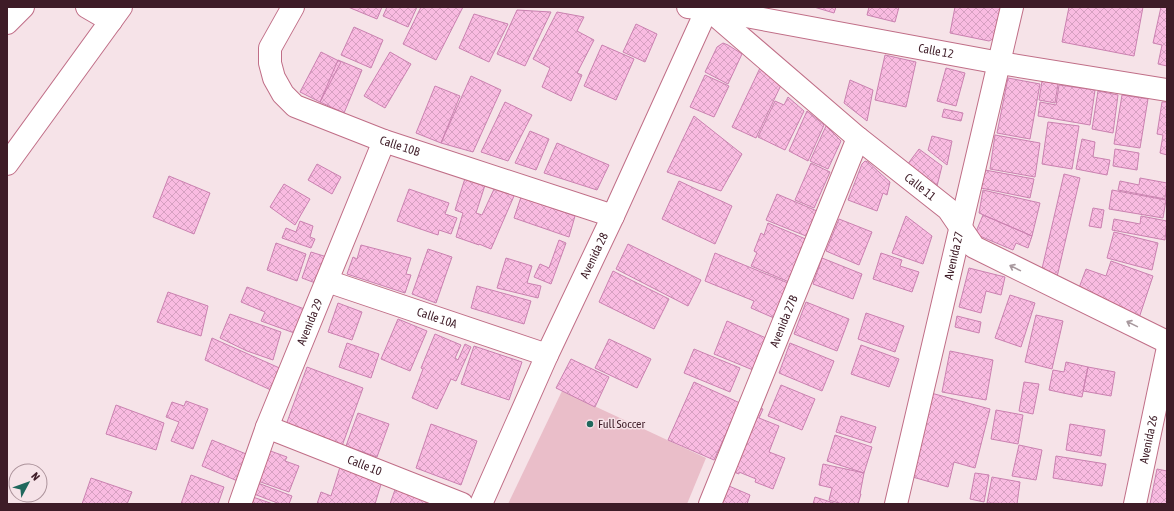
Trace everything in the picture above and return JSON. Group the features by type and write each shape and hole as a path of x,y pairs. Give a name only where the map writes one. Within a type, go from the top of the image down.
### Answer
{"street":[{"path":"7,23 23,7"},
{"path":"7,164 116,14 87,7"},
{"name":"Calle 10B","path":"292,7 270,48 270,63 274,78 283,94 295,106 384,142 613,216"},
{"name":"Avenida 27","path":"896,504 1012,7"},
{"name":"Calle 12","path":"703,8 1000,63 1167,90"},
{"name":"Calle 11","path":"703,8 858,138 948,209 974,247 1167,342"},
{"name":"Avenida 28","path":"481,504 547,355 613,216 703,8"},
{"name":"Avenida 27B","path":"710,504 858,138"},
{"name":"Avenida 29","path":"240,504 267,428 384,142"},
{"name":"Calle 10A","path":"327,281 547,355"},
{"name":"Avenida 26","path":"1135,504 1167,352"},
{"name":"Calle 10","path":"267,428 462,504"}],"shaded area":[{"name":"Full Soccer","path":"562,391 706,458 687,504 508,504"}],"building":[{"path":"348,7 382,7 377,19"},
{"path":"387,7 417,7 408,27 383,16"},
{"path":"421,7 463,7 436,60 403,44"},
{"path":"814,7 836,7 834,13"},
{"path":"869,7 899,7 895,22 867,15"},
{"path":"955,7 1005,7 993,39 989,41 950,33"},
{"path":"1069,7 1143,7 1134,56 1062,42"},
{"path":"1161,7 1167,7 1167,66 1158,64 1162,45 1153,43"},
{"path":"517,10 551,12 525,66 497,54"},
{"path":"557,12 584,17 577,31 594,40 577,73 582,75 571,101 542,87 550,68 533,59"},
{"path":"474,14 508,24 489,62 459,48"},
{"path":"636,24 657,34 645,62 623,52"},
{"path":"354,27 383,40 371,68 341,55"},
{"path":"723,43 742,54 728,84 705,72 717,47"},
{"path":"602,45 634,59 616,100 584,86"},
{"path":"321,52 341,62 320,102 300,92"},
{"path":"390,52 411,64 385,108 364,96"},
{"path":"885,55 916,62 906,107 875,100"},
{"path":"338,60 362,70 344,113 320,102"},
{"path":"760,68 781,85 756,138 732,127"},
{"path":"946,68 965,73 956,106 937,101"},
{"path":"705,75 729,86 714,117 690,107"},
{"path":"471,76 501,90 473,152 441,143"},
{"path":"1008,78 1040,84 1030,139 997,133"},
{"path":"850,80 873,90 867,121 844,103"},
{"path":"1042,81 1058,84 1055,103 1039,100"},
{"path":"1059,85 1095,90 1090,125 1038,116 1040,102 1056,105"},
{"path":"435,86 460,96 441,143 416,133"},
{"path":"1098,91 1118,95 1113,133 1092,129"},
{"path":"1122,95 1148,99 1140,148 1114,144"},
{"path":"788,97 804,111 785,150 758,137 775,101 784,105"},
{"path":"505,102 532,115 508,161 481,152"},
{"path":"1162,102 1167,102 1167,155 1160,153 1163,135 1157,134"},
{"path":"944,109 963,113 961,121 942,117"},
{"path":"807,111 824,125 808,161 789,151"},
{"path":"694,116 742,154 721,191 667,172"},
{"path":"1048,122 1079,126 1072,169 1042,164"},
{"path":"826,126 841,141 828,169 810,161"},
{"path":"530,131 549,139 536,170 515,163"},
{"path":"995,135 1040,143 1035,177 990,169"},
{"path":"932,136 952,141 947,165 928,150"},
{"path":"1082,139 1095,142 1093,157 1110,160 1107,175 1076,169"},
{"path":"557,143 609,165 597,190 544,173"},
{"path":"919,149 942,166 937,186 907,165"},
{"path":"1115,149 1139,153 1137,170 1113,166"},
{"path":"865,161 890,182 887,195 883,193 877,211 848,200 862,164"},
{"path":"811,163 830,172 814,208 795,200"},
{"path":"317,164 341,177 332,194 308,180"},
{"path":"985,170 1034,179 1030,198 981,188"},
{"path":"467,172 487,179 476,213 482,215 495,187 514,196 491,249 456,237 463,213 455,210"},
{"path":"1064,174 1080,178 1057,277 1041,273"},
{"path":"169,176 210,193 194,234 153,217"},
{"path":"1140,178 1167,183 1165,199 1118,190 1120,181 1139,185"},
{"path":"679,181 732,206 715,244 662,219"},
{"path":"284,184 310,199 295,225 270,207"},
{"path":"409,189 449,203 445,214 457,218 451,234 439,230 438,235 397,221"},
{"path":"983,190 1040,203 1032,236 979,213"},
{"path":"1112,190 1166,200 1163,218 1109,209"},
{"path":"777,194 817,211 806,236 766,220"},
{"path":"521,197 575,216 569,237 514,218"},
{"path":"1093,208 1104,210 1101,228 1089,226"},
{"path":"983,215 1032,236 1028,248 1016,243 1013,250 975,234"},
{"path":"906,216 932,236 923,264 892,253"},
{"path":"1141,216 1167,221 1165,240 1112,230 1114,219 1140,224"},
{"path":"839,219 872,232 859,265 826,251"},
{"path":"300,221 313,226 310,237 315,239 311,248 282,238 286,228 296,232"},
{"path":"768,223 808,240 789,282 751,266 757,253 754,251 761,233 764,235"},
{"path":"1114,232 1158,243 1152,270 1107,258"},
{"path":"559,240 566,243 551,284 534,277 540,264 549,268"},
{"path":"276,243 306,254 297,281 267,270"},
{"path":"628,244 701,280 688,306 616,269"},
{"path":"361,245 411,258 406,274 411,275 405,293 347,274 353,257 357,259"},
{"path":"428,249 452,257 436,303 412,294"},
{"path":"311,252 327,257 318,284 302,278"},
{"path":"715,253 788,283 774,318 751,308 754,301 705,281"},
{"path":"881,253 902,260 900,266 919,272 912,292 873,279"},
{"path":"506,258 532,266 527,283 541,286 538,298 497,288"},
{"path":"822,258 862,274 853,299 813,284"},
{"path":"1111,261 1153,276 1139,318 1076,296 1086,269 1106,276"},
{"path":"969,268 1005,277 1001,295 986,291 981,313 959,307"},
{"path":"613,271 669,299 654,329 599,302"},
{"path":"477,286 531,301 524,324 471,308"},
{"path":"247,287 307,310 297,334 261,321 265,312 241,302"},
{"path":"168,292 208,306 201,336 157,322"},
{"path":"1010,295 1035,303 1021,347 995,338"},
{"path":"806,302 849,319 837,351 794,334"},
{"path":"338,303 362,312 352,340 328,332"},
{"path":"866,313 904,326 895,352 858,339"},
{"path":"230,314 281,332 273,360 247,351 220,338"},
{"path":"1036,315 1063,321 1052,369 1025,362"},
{"path":"957,316 981,322 979,333 955,327"},
{"path":"398,319 427,331 410,371 381,359"},
{"path":"727,321 766,338 753,370 714,354"},
{"path":"435,334 461,345 455,358 458,360 465,344 471,347 456,381 451,379 437,409 412,398 423,369 421,368"},
{"path":"212,338 284,370 273,391 205,360"},
{"path":"609,339 651,359 637,388 595,368"},
{"path":"347,343 379,354 371,378 339,367"},
{"path":"790,343 834,361 822,391 779,373"},
{"path":"861,345 899,359 889,387 851,374"},
{"path":"474,346 522,362 509,400 461,384"},
{"path":"694,349 740,368 730,392 684,373"},
{"path":"950,351 993,360 986,400 942,392"},
{"path":"571,359 609,377 595,407 556,388"},
{"path":"1066,362 1088,367 1082,397 1049,390 1053,370 1064,372"},
{"path":"307,367 363,388 342,446 286,425"},
{"path":"1088,367 1115,372 1111,396 1083,391"},
{"path":"694,382 740,403 714,460 668,440"},
{"path":"1024,382 1039,384 1033,414 1019,411"},
{"path":"781,385 815,399 802,430 768,416"},
{"path":"931,393 990,409 975,468 954,462 948,487 909,476"},
{"path":"186,401 208,409 193,449 171,441 179,422 166,417 172,402 184,406"},
{"path":"752,404 763,409 759,418 779,426 769,452 785,458 773,489 755,482 756,479 739,472 739,474 726,469"},
{"path":"116,405 164,423 156,450 106,434"},
{"path":"996,410 1023,415 1018,444 991,439"},
{"path":"358,413 389,424 377,457 346,446"},
{"path":"841,416 876,427 871,443 836,432"},
{"path":"431,424 477,441 461,485 416,468"},
{"path":"1070,424 1105,430 1101,456 1066,450"},
{"path":"835,435 872,447 864,473 827,461"},
{"path":"212,440 251,456 240,482 202,466"},
{"path":"1019,445 1042,450 1036,480 1012,476"},
{"path":"265,449 287,457 285,461 299,466 289,492 255,480"},
{"path":"1056,456 1106,464 1102,486 1053,478"},
{"path":"823,464 864,473 858,504 842,504 829,500 832,488 819,485"},
{"path":"340,467 382,481 375,504 317,504 321,492 331,496"},
{"path":"1157,469 1167,471 1167,504 1150,504"},
{"path":"975,473 989,475 984,502 970,499"},
{"path":"191,475 224,487 218,504 181,504"},
{"path":"992,477 1020,482 1017,504 987,503"},
{"path":"91,478 132,492 127,504 82,504"},
{"path":"258,483 292,496 289,504 280,504 254,494"},
{"path":"722,483 750,495 747,504 713,504"},
{"path":"397,484 438,504 390,504"},
{"path":"250,496 273,504 247,504"},
{"path":"815,497 837,504 813,504"}],"place":[{"name":"Full Soccer","path":"590,424"}]}
